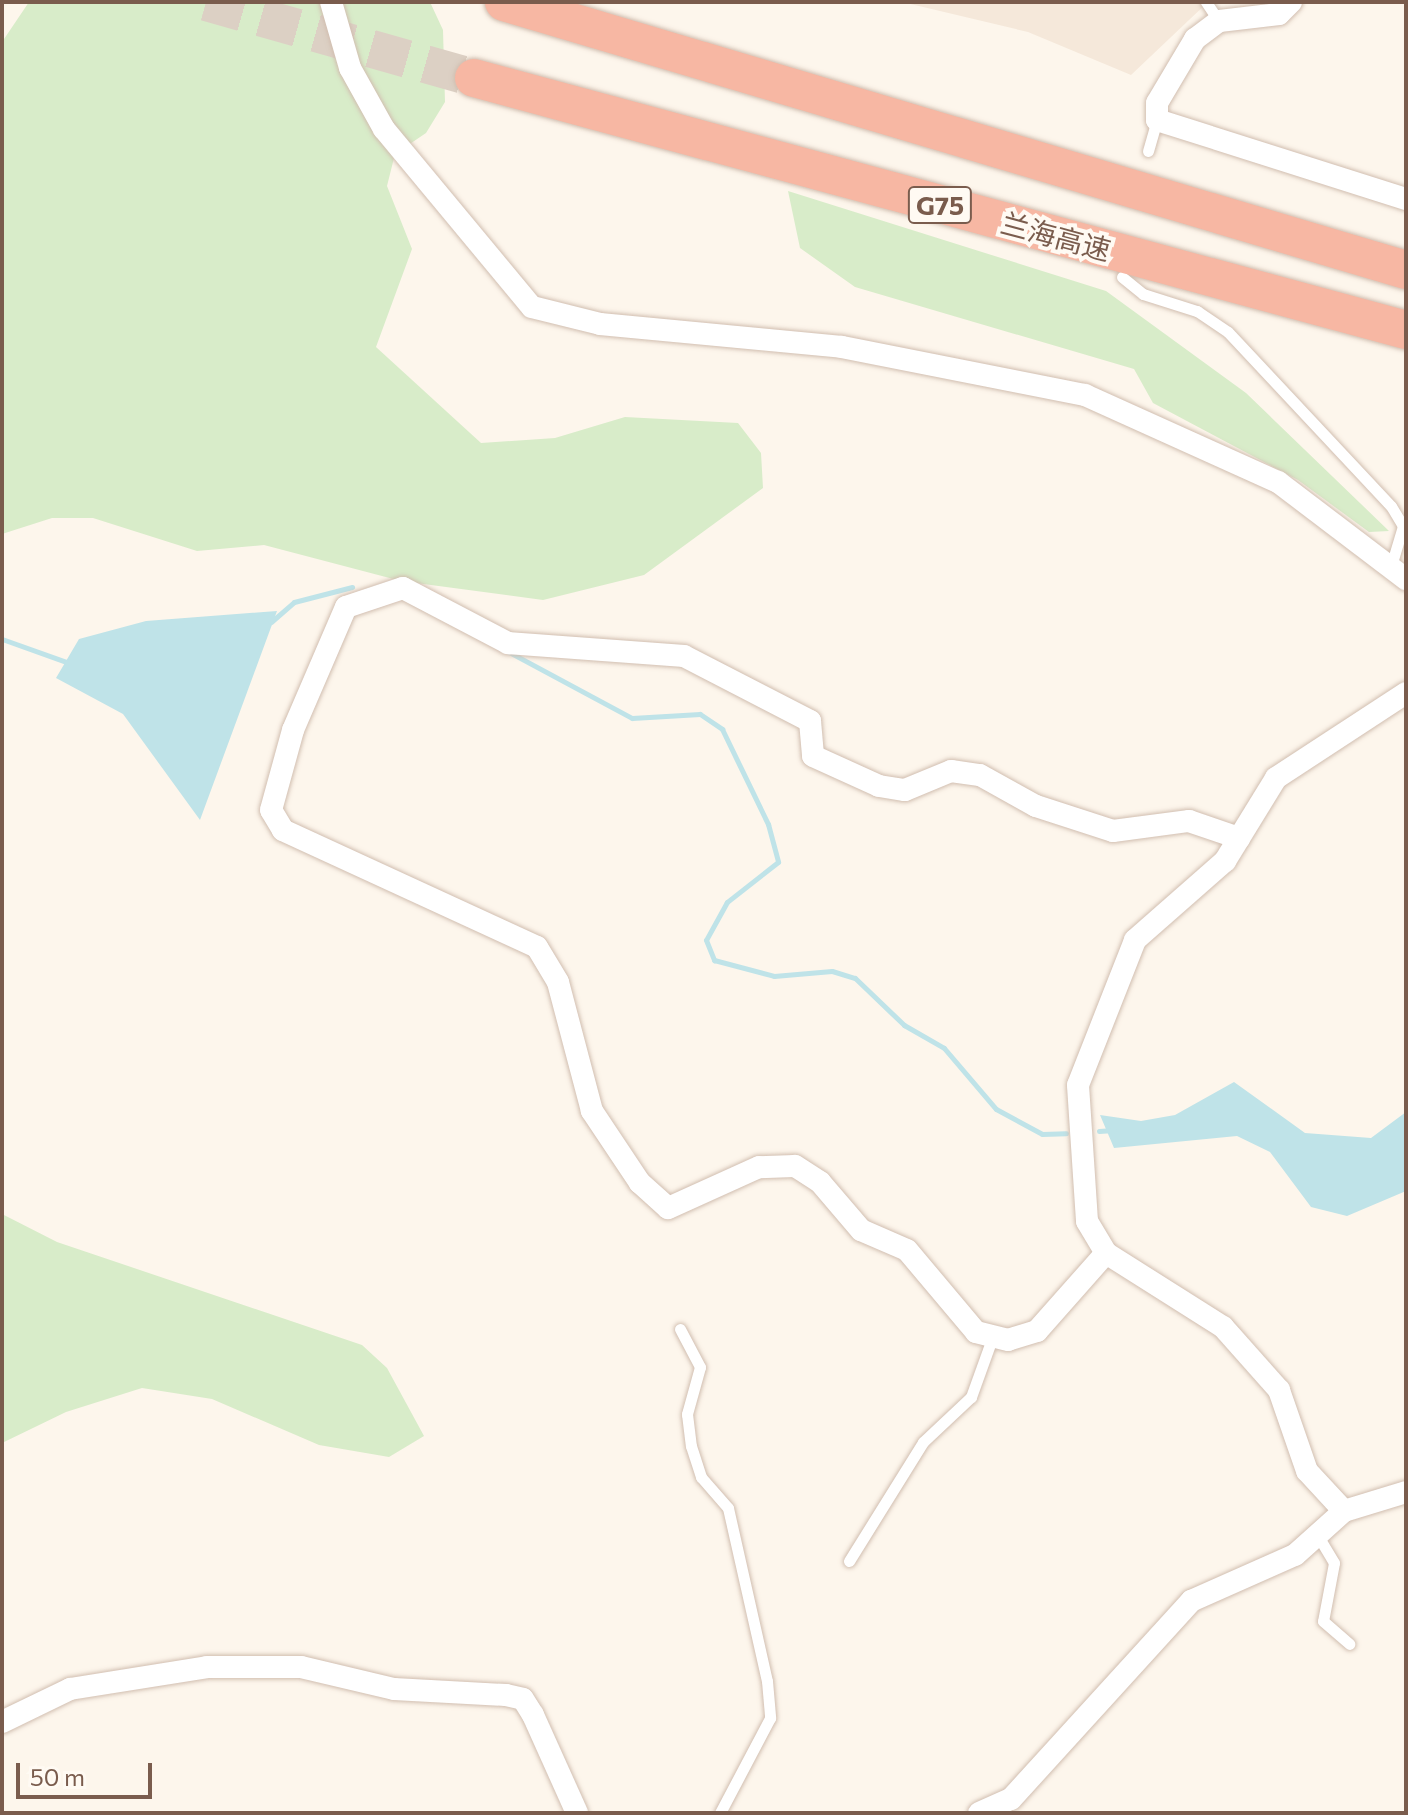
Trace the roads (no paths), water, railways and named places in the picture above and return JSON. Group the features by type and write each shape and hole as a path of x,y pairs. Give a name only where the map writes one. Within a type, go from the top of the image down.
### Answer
{"highway":[{"name":"G75","path":"504,2 1406,270"},
{"name":"兰海高速","path":"474,78 1406,330"}],"street":[{"path":"331,2 350,68 384,129 532,307 600,324 842,347 1085,395 1278,482 1398,573"},
{"path":"1291,2 1279,14 1219,21 1195,39 1157,103 1157,120 1406,199"},
{"path":"1106,1253 1037,1331 993,1336 976,1332 907,1250 861,1230 820,1182 795,1166 759,1167 668,1208 640,1183 592,1111 558,982 537,947 283,830 271,810 293,730 346,607 403,588 508,643 684,656 810,721 813,756 879,786 905,790 951,771 980,775 1036,806 1113,831 1189,821 1239,838"},
{"path":"1344,1511 1307,1471 1279,1390 1223,1327 1106,1253 1087,1221 1083,1071 1135,940 1189,898 1239,838 1276,778 1406,693"},
{"path":"979,1813 1011,1806 1191,1601 1295,1555 1344,1511 1406,1492"},
{"path":"2,1722 70,1689 207,1667 301,1667 394,1689 506,1695 523,1699 533,1715 577,1813"}],"lane":[{"path":"1206,2 1219,21"},
{"path":"1148,151 1157,120"},
{"path":"1122,277 1143,294 1197,311 1228,332 1403,526"},
{"path":"1398,573 1406,513"},
{"path":"680,1329 700,1367 687,1414 691,1446 701,1477 728,1508 767,1681 770,1718 720,1813"},
{"path":"849,1561 923,1442 971,1397 993,1336"},
{"path":"1318,1536 1334,1563 1323,1621 1349,1644"}],"water":[{"path":"277,611 200,820 123,714 56,678 79,639 146,621"},
{"path":"1234,1082 1305,1133 1371,1138 1406,1112 1406,1191 1347,1216 1311,1207 1270,1152 1237,1136 1114,1148 1100,1115 1141,1121 1175,1115"}],"waterway":[{"path":"271,622 294,602 352,587"},
{"path":"2,639 69,663"},
{"path":"507,651 632,718 700,714 722,729 768,824 778,862 727,902 706,940 714,960 774,976 832,971 855,978 904,1025 944,1048 996,1109 1042,1134 1066,1133"},
{"path":"1099,1131 1114,1130"}],"tunnel":[{"path":"206,2 474,78"}]}
